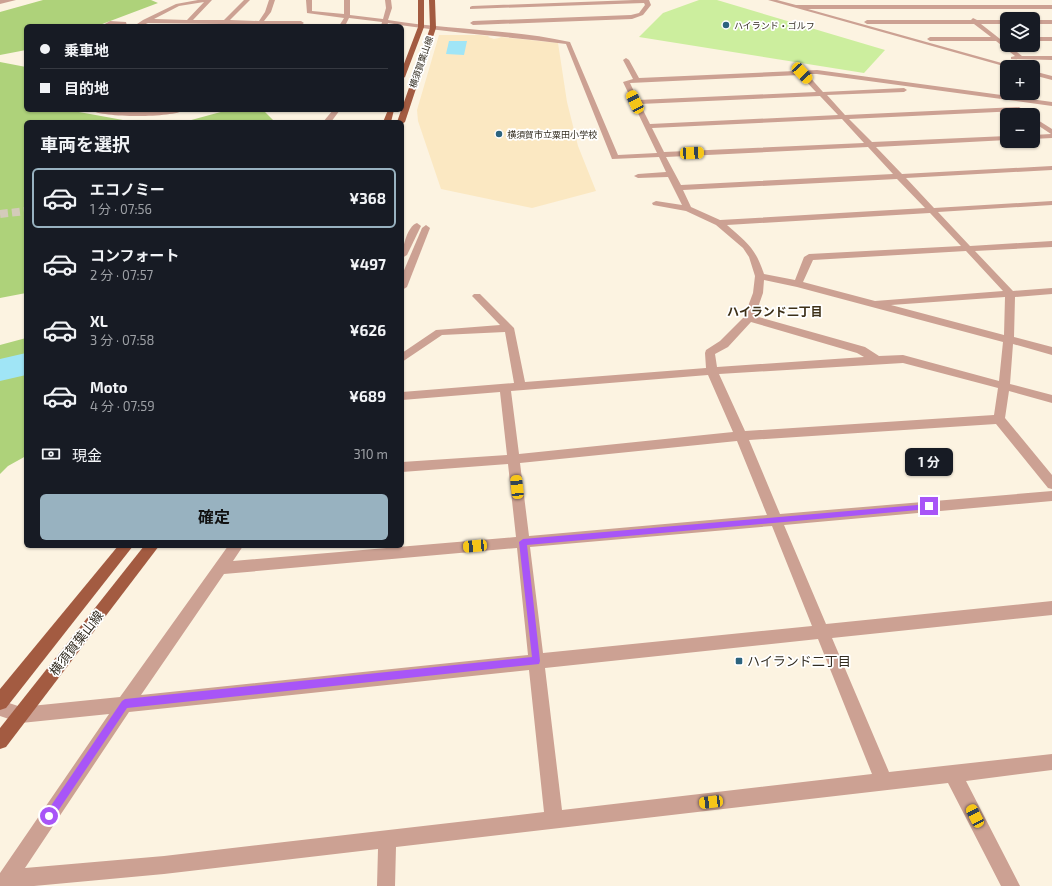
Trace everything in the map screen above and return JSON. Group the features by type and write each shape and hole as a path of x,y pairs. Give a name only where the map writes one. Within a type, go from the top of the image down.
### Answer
{"main road":[{"name":"横須賀葉山線","path":"404,72 421,27 421,0"},
{"name":"横須賀葉山線","path":"402,120 433,28 432,0"},
{"name":"横須賀葉山線","path":"0,702 124,548"},
{"name":"横須賀葉山線","path":"0,741 150,548"}],"street":[{"path":"0,2 13,0"},
{"path":"140,24 178,5 208,0"},
{"path":"188,22 208,0"},
{"path":"224,24 247,0"},
{"path":"261,22 268,12 272,0"},
{"path":"145,21 224,24 261,22 300,24 309,12 309,0"},
{"path":"343,24 347,16 346,0"},
{"path":"309,12 347,16 385,23 389,8 388,0"},
{"path":"470,0 474,32"},
{"path":"771,0 1000,63"},
{"path":"946,0 1020,58"},
{"path":"472,8 547,2 646,1 648,5 641,14 632,17 473,23"},
{"path":"547,2 556,27"},
{"path":"772,8 783,3"},
{"path":"796,7 1052,7"},
{"path":"110,24 117,22 124,24"},
{"path":"852,22 1000,22"},
{"path":"1040,22 1052,22"},
{"path":"404,25 560,38 568,43 615,157 1000,138"},
{"path":"914,40 1000,39"},
{"path":"1040,39 1052,39"},
{"path":"981,58 1052,58"},
{"path":"626,60 637,80"},
{"path":"688,209 626,82 637,80 817,72 1000,97"},
{"path":"802,73 1010,293 1009,340 1005,387 999,419 1052,484"},
{"path":"1040,75 1052,78"},
{"path":"635,102 931,89"},
{"path":"648,126 1021,110 1008,100"},
{"path":"1021,100 1052,104"},
{"path":"115,112 146,115 172,112"},
{"path":"329,120 335,112"},
{"path":"1040,123 1052,132"},
{"path":"1040,137 1052,136"},
{"path":"678,188 1052,168"},
{"path":"638,176 672,174"},
{"path":"656,203 688,209 719,223 746,246 754,257 760,276 758,293 749,318 724,344 710,353 712,371 741,436 884,782"},
{"path":"719,223 931,209 1052,203"},
{"path":"404,251 417,226"},
{"path":"404,282 426,228"},
{"path":"798,284 809,257 1052,244"},
{"path":"760,276 798,284 1052,351"},
{"path":"870,304 1052,291"},
{"path":"477,296 509,328 520,386"},
{"path":"749,318 861,350 877,360"},
{"path":"404,357 440,332 509,328"},
{"path":"1041,348 1052,348"},
{"path":"404,396 712,371 903,359 1052,399"},
{"path":"505,387 554,820"},
{"path":"404,467 514,459 741,436 999,419"},
{"path":"220,568 1052,496"},
{"path":"4,882 125,704 235,548"},
{"path":"0,708 21,715 1052,608"},
{"path":"4,882 387,840 1052,762"},
{"path":"953,774 1011,886"},
{"path":"386,886 387,840"}],"shaded area":[{"name":"横須賀市立粟田小学校","path":"439,35 480,35 489,36 488,37 494,39 501,37 558,43 567,102 578,146 596,191 532,208 441,189 418,121 417,110"}],"green space":[{"path":"43,0 151,0 158,3 102,24 24,24 24,50 0,55 0,12"},
{"name":"ハイランド・ゴルフ","path":"699,0 717,0 885,50 864,73 639,37 663,13"},
{"path":"0,62 24,67 24,112 79,112 123,120 24,120 24,293 0,298"},
{"path":"221,112 265,112 273,120 191,120"},
{"path":"24,339 24,457 8,466 0,474 0,345"}],"water":[{"path":"449,41 467,41 464,55 446,54"}],"waterway":[{"path":"0,370 24,364"}],"tunnel":[{"path":"0,214 24,211"}],"place":[{"name":"ハイランド・ゴルフ","path":"726,25"},
{"name":"横須賀市立粟田小学校","path":"499,134"},
{"name":"ハイランド二丁目","path":"739,661"}],"district":[{"name":"ハイランド二丁目","path":"775,311"}],"route":[{"path":"49,816 125,704 536,661 523,542 929,506"}]}
